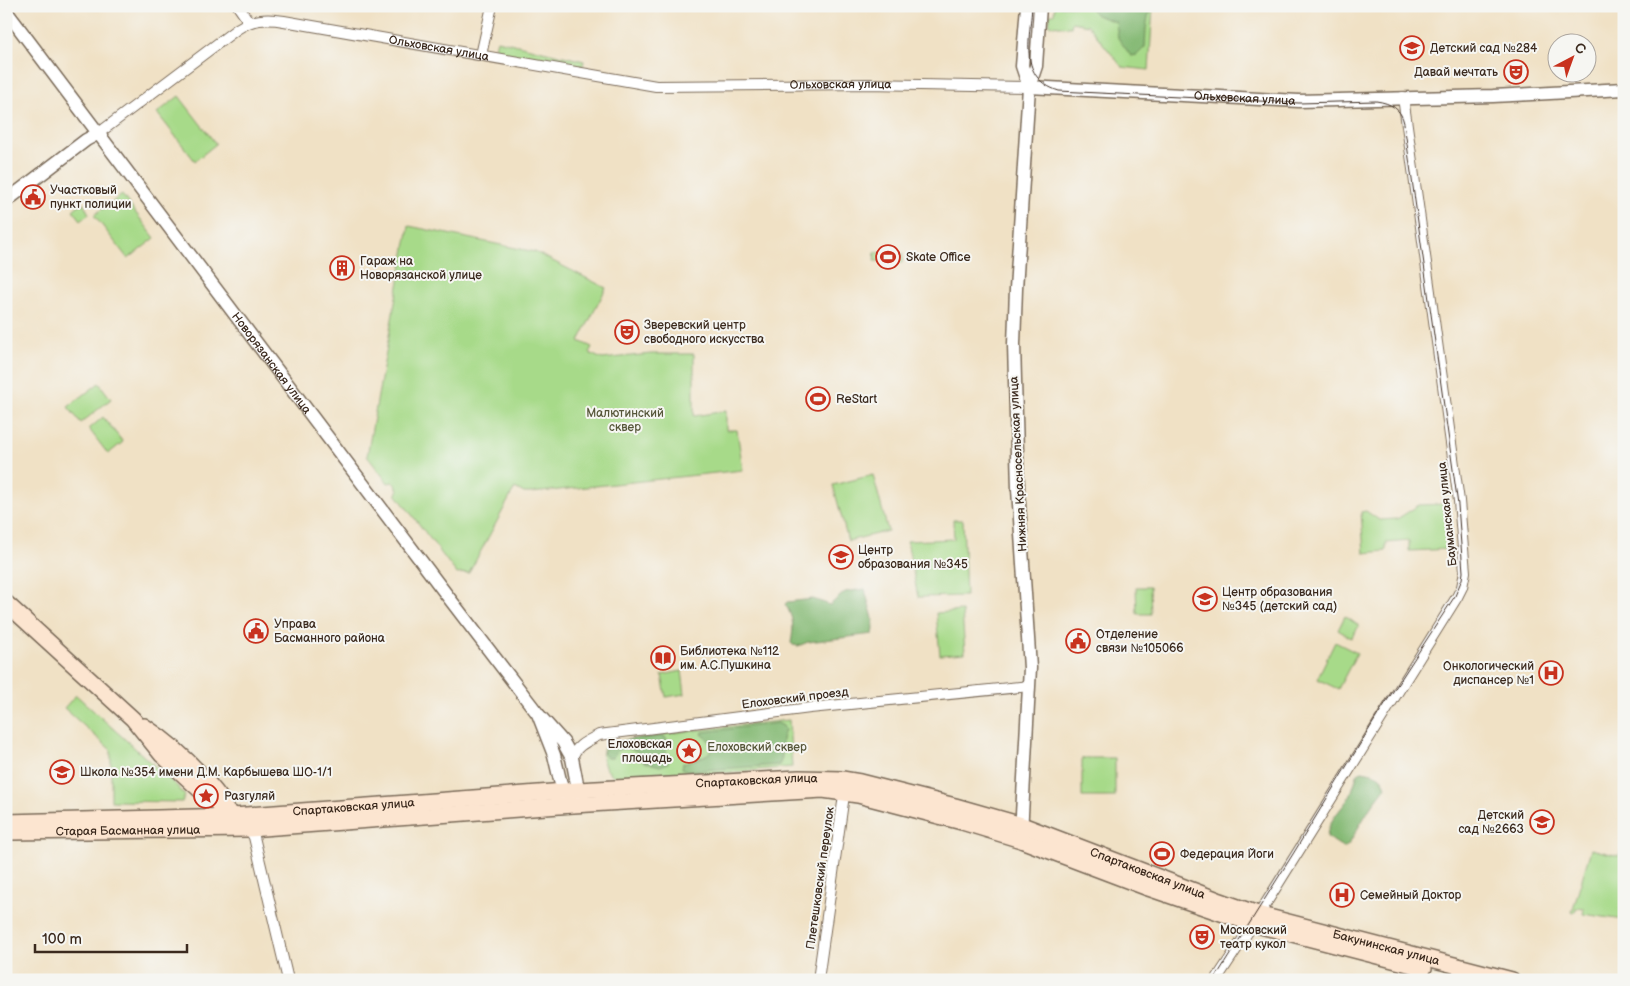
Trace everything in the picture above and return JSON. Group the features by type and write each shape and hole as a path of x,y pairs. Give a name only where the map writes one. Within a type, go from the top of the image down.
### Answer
{"main road":[{"path":"6,603 133,719 158,736 188,762 211,785 234,816 249,829"},
{"name":"Спартаковская улица","path":"234,816 571,790 799,778 845,786 962,822 1021,833 1148,888 1256,919"},
{"name":"Спартаковская улица","path":"249,829 573,805 823,790 845,786"},
{"name":"Старая Басманная улица","path":"6,822 234,816"},
{"name":"Старая Басманная улица","path":"6,832 249,829"},
{"name":"Бакунинская улица","path":"1256,919 1472,980"},
{"name":"Бакунинская улица","path":"1256,919 1512,980"}],"street":[{"path":"238,6 249,22"},
{"path":"480,55 492,6"},
{"name":"Нижняя Красносельская улица","path":"1027,6 1022,66 1029,87"},
{"name":"Нижняя Красносельская улица","path":"1021,833 1030,686 1015,422 1014,344 1029,87 1036,66 1040,6"},
{"name":"Новорязанская улица","path":"6,11 538,714 563,742 572,758 571,790"},
{"name":"Ольховская улица","path":"99,133 237,29 249,22 262,18 656,86 876,84 1029,87 1333,101 1403,97 1493,96 1624,89"},
{"name":"Бауманская улица","path":"1216,980 1457,597 1465,580 1459,501 1450,430 1403,97"},
{"path":"6,201 86,140 99,133"},
{"name":"Елоховский проезд","path":"572,758 579,746 600,735 810,708 1030,686"},
{"name":"Новорязанская улица","path":"538,714 571,790 578,799 573,805"},
{"name":"Плетешковский переулок","path":"818,980 845,786"},
{"path":"249,829 254,837 288,980"}],"green space":[{"path":"1055,6 1153,6 1149,70 1122,67 1088,25 1072,22 1071,27 1049,25 1050,14 1054,14"},
{"path":"1088,6 1150,6 1145,47 1137,55 1131,56 1118,38 1116,22 1096,15"},
{"path":"497,40 584,61 582,69 494,51"},
{"path":"179,96 216,144 195,161 157,113"},
{"path":"122,195 155,238 128,259 94,215"},
{"path":"80,204 84,204 89,214 81,220 73,210"},
{"name":"Малютинский сквер","path":"409,226 535,252 606,288 579,341 592,347 589,353 602,359 651,354 694,354 694,416 726,411 726,430 737,430 743,470 531,493 524,493 515,488 469,573 457,574 396,494 398,489 393,482 388,483 367,456"},
{"name":"Skate Office","path":"875,252 903,254 902,263 874,261"},
{"path":"99,383 111,399 81,423 68,407"},
{"path":"103,417 123,442 108,454 89,429"},
{"path":"873,475 888,531 848,541 833,485"},
{"path":"1444,504 1451,549 1409,551 1409,541 1386,543 1386,551 1364,553 1361,512 1366,511 1379,520 1397,519 1419,505"},
{"path":"953,520 963,520 966,596 918,597 907,541 954,539"},
{"path":"1136,587 1150,587 1151,614 1137,614"},
{"path":"865,589 873,618 873,634 808,642 798,646 791,643 793,632 790,614 785,604 787,602 813,599 830,605 845,592"},
{"path":"962,611 965,653 940,655 936,613"},
{"path":"1345,616 1359,626 1351,638 1338,630"},
{"path":"1335,642 1357,653 1338,689 1317,679"},
{"path":"682,671 685,694 666,697 662,675"},
{"path":"76,695 179,788 185,796 182,802 111,801 111,750 64,708"},
{"name":"Елоховский сквер","path":"789,720 792,767 627,781 617,778 606,769 602,756 606,744 610,742 678,732"},
{"path":"778,723 785,730 782,739 782,757 779,765 687,771 682,768 683,763 703,757 711,750 712,746 709,740 702,734 703,732"},
{"path":"664,736 667,740 665,746 668,763 660,766 644,762 637,751 627,748 619,749 612,758 607,758 603,752 615,743 631,739"},
{"path":"1082,758 1115,758 1115,797 1082,797"},
{"path":"1362,771 1377,775 1383,780 1386,787 1370,808 1348,845 1344,848 1327,837 1328,831 1332,820 1350,796 1358,773"},
{"path":"1624,844 1624,920 1583,914 1584,909 1576,908 1575,912 1572,912 1591,849 1619,856"}],"tram line":[{"path":"1032,6 1029,44 1029,56 1032,67 1037,77 1046,85 1059,91 1299,103 1376,101 1386,103 1398,110 1404,123 1458,505 1462,579 1455,596 1379,713 1214,980"}],"place":[{"name":"Детский сад №284","path":"1412,48"},
{"name":"Давай мечтать","path":"1516,72"},
{"name":"Участковый пункт полиции","path":"33,197"},
{"name":"Skate Office","path":"888,257"},
{"name":"Гараж на Новорязанской улице","path":"342,268"},
{"name":"Зверевский центр свободного искусства","path":"627,332"},
{"name":"ReStart","path":"818,399"},
{"name":"Центр образования №345","path":"841,557"},
{"name":"Центр образования №345 (детский сад)","path":"1205,599"},
{"name":"Управа Басманного района","path":"256,631"},
{"name":"Отделение связи №105066","path":"1078,641"},
{"name":"Библиотека №112 им. А.С.Пушкина","path":"663,658"},
{"name":"Онкологический диспансер №1","path":"1551,673"},
{"name":"Елоховская площадь","path":"689,751"},
{"name":"Школа №354 имени Д.М. Карбышева ШО-1/1","path":"62,772"},
{"name":"Разгуляй","path":"206,796"},
{"name":"Детский сад №2663","path":"1542,822"},
{"name":"Федерация Йоги","path":"1162,854"},
{"name":"Семейный Доктор","path":"1342,895"},
{"name":"Московский театр кукол","path":"1202,937"}]}
